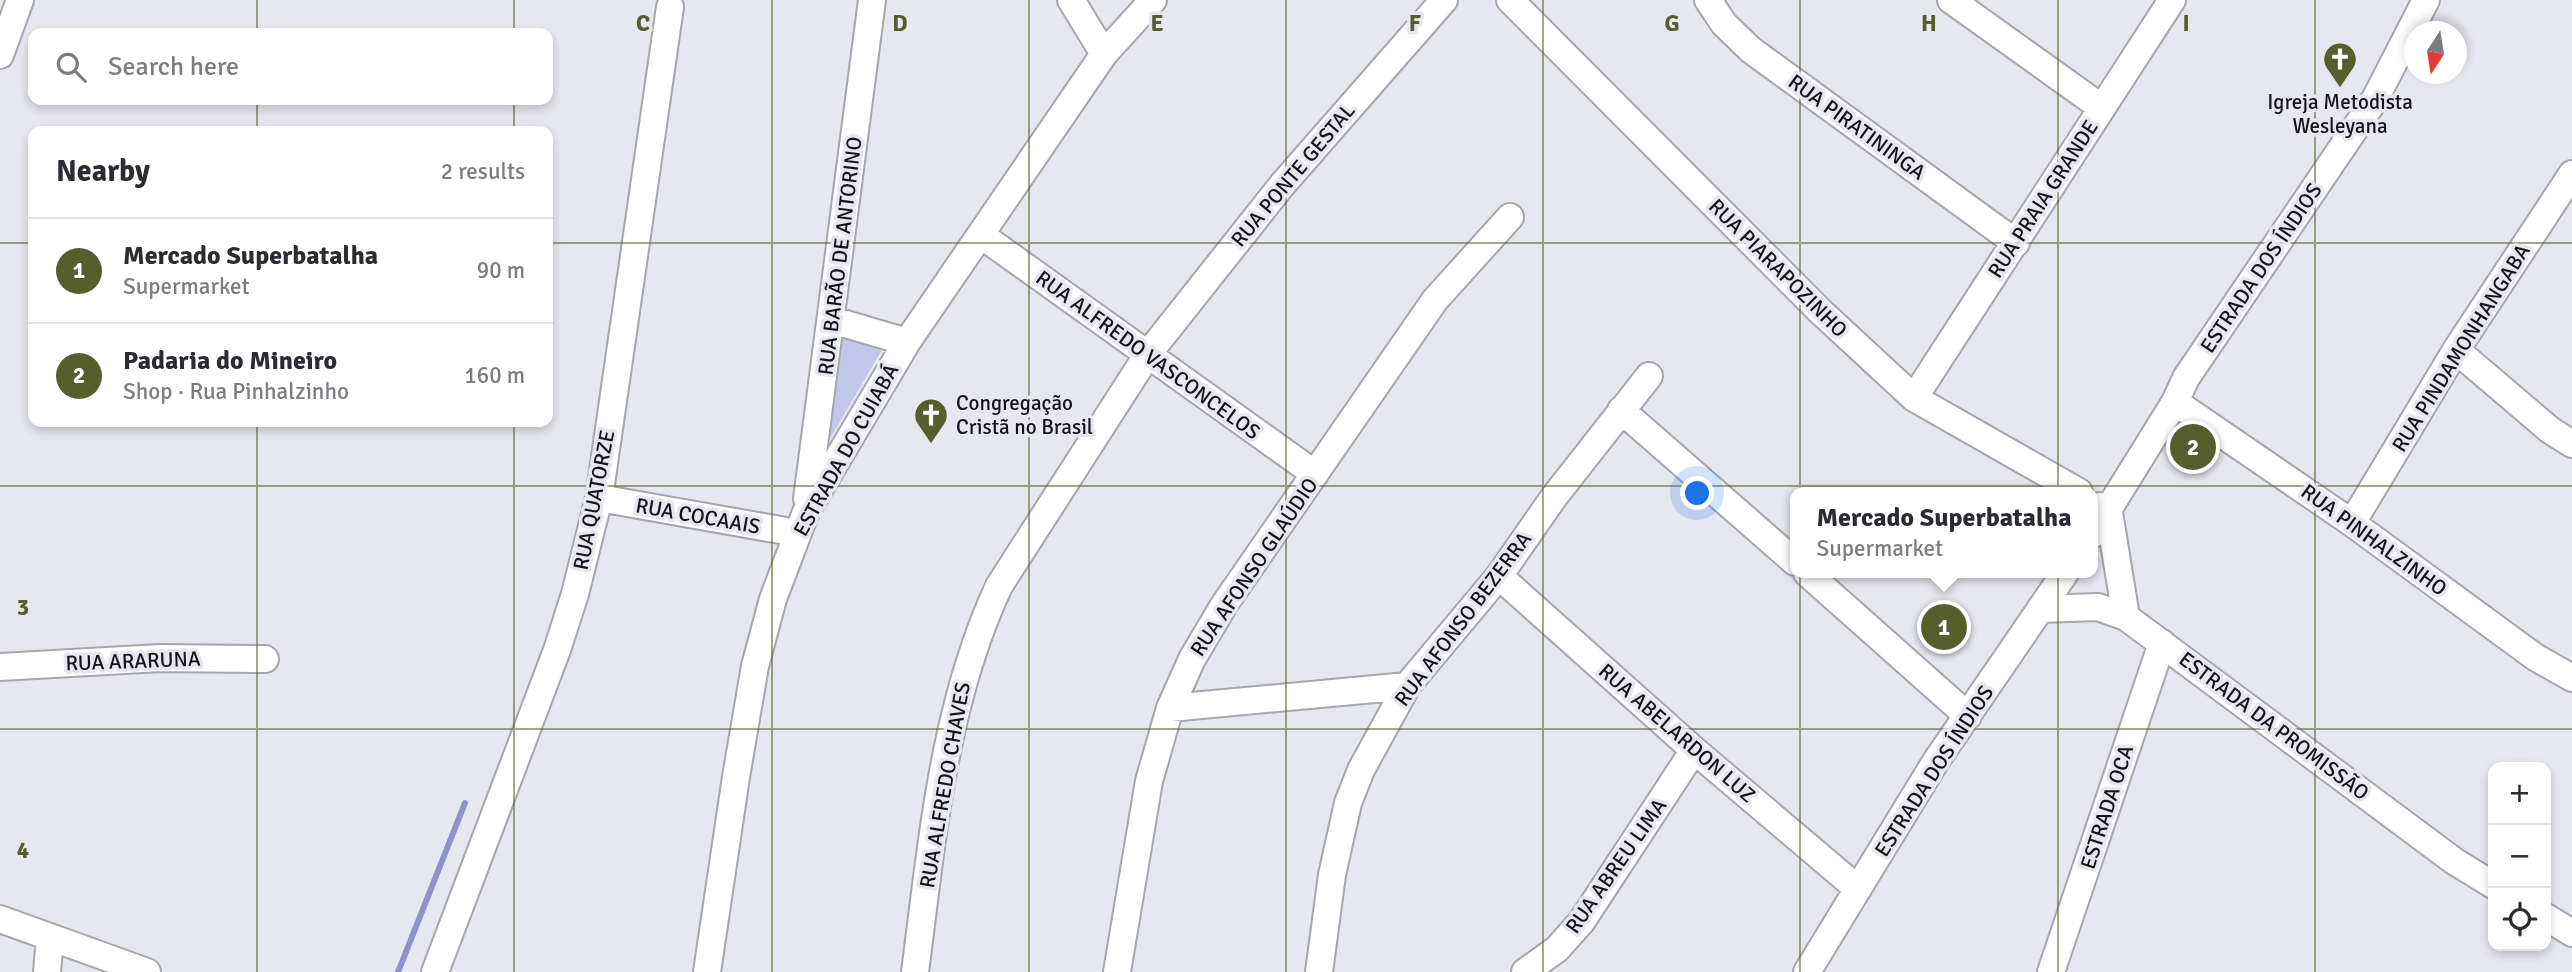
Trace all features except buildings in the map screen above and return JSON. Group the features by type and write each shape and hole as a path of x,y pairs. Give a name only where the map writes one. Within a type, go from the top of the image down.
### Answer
{"street":[{"path":"0,55 20,0"},
{"name":"RUA BARÃO DE ANTORINO","path":"801,522 832,320 872,0"},
{"path":"1071,0 1104,54"},
{"name":"ESTRADA DO CUIABÁ","path":"707,972 755,666 773,599 801,522 907,342 1104,54 1153,0"},
{"name":"RUA PONTE GESTAL","path":"1148,354 1282,185 1444,0"},
{"name":"RUA PIARAPOZINHO","path":"1510,0 1820,311 1914,398 2070,487"},
{"name":"RUA PIRATININGA","path":"1708,0 1724,24 1751,50 2016,243"},
{"path":"1951,0 2102,108"},
{"name":"RUA PRAIA GRANDE","path":"1914,398 2172,0"},
{"name":"ESTRADA DOS ÍNDIOS","path":"2101,506 2120,487 2175,402 2186,378 2375,99 2426,0"},
{"name":"RUA QUATORZE","path":"435,972 557,650 575,594 599,498 670,7"},
{"name":"RUA PINDAMONHANGABA","path":"2352,523 2456,350 2565,203 2572,174"},
{"name":"RUA AFONSO GLAÚDIO","path":"1117,972 1149,781 1170,708 1192,659 1224,605 1435,300 1510,217"},
{"name":"RUA ALFREDO VASCONCELOS","path":"981,235 1315,474"},
{"path":"832,320 907,342"},
{"path":"2456,350 2550,430 2572,444"},
{"name":"RUA ALFREDO CHAVES","path":"915,972 929,862 953,721 983,621 999,586 1148,354"},
{"name":"RUA AFONSO BEZERRA","path":"1319,972 1332,874 1348,803 1361,770 1407,686 1499,576 1554,497 1649,376"},
{"name":"RUA PINHALZINHO","path":"2175,402 2352,523 2535,657 2572,678"},
{"path":"1621,410 1790,558"},
{"name":"RUA COCAAIS","path":"599,498 801,522"},
{"path":"2101,506 2126,617"},
{"name":"RUA ABELARDON LUZ","path":"1499,576 1694,750 1858,889"},
{"path":"1813,578 1968,716"},
{"name":"ESTRADA DOS ÍNDIOS","path":"1807,972 1936,761 2062,578"},
{"name":"ESTRADA DA PROMISSÃO","path":"2040,609 2098,607 2126,617 2454,860 2488,882"},
{"name":"ESTRADA OCA","path":"2059,967 2162,643"},
{"name":"RUA ARARUNA","path":"0,667 160,658 265,659"},
{"path":"1170,708 1407,686"},
{"name":"RUA ABREU LIMA","path":"1525,972 1556,948 1582,921 1694,750"},
{"path":"0,919 147,972"},
{"path":"2551,920 2572,933"},
{"path":"47,972 50,937"}],"shaded area":[{"path":"835,332 883,348 818,459"}],"waterway":[{"path":"398,972 465,803"}],"place":[{"name":"Igreja Metodista Wesleyana","path":"2340,89"},
{"name":"Congregação Cristã no Brasil","path":"931,445"},
{"name":"Padaria do Mineiro","path":"2193,447"},
{"name":"Mercado Superbatalha","path":"1944,627"}]}
